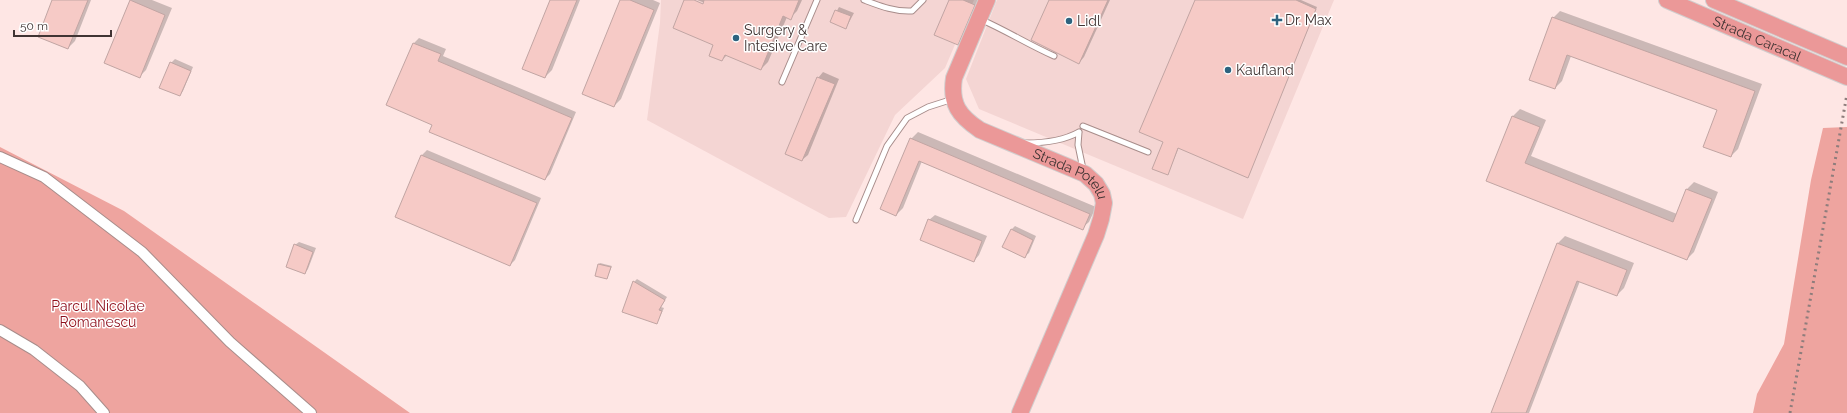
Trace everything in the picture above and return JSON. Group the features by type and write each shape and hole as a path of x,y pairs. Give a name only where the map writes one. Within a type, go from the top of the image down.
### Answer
{"main road":[{"name":"Strada Potelu","path":"987,0 954,78 952,88 958,110 966,121 980,130 1085,174 1096,184 1102,194 1104,203 1096,235 1020,413"},
{"name":"Strada Caracal","path":"1667,0 1847,77"},
{"name":"Strada Caracal","path":"1714,0 1847,57"}],"street":[{"path":"0,157 44,177 142,252 230,342 311,413"},
{"path":"0,330 34,350 80,386 104,413"}],"lane":[{"path":"782,82 817,0"},
{"path":"864,0 888,9 912,11 923,0"},
{"path":"979,19 1011,33 1026,43 1054,56"},
{"path":"856,220 887,146 907,118 928,107 954,99"},
{"path":"1083,126 1148,152"},
{"path":"1007,141 1040,143 1067,138 1080,132 1078,145 1085,174"}],"shaded area":[{"path":"661,0 974,0 945,68 895,115 846,217 829,218 647,120 660,23"},
{"path":"997,0 1334,0 1243,219 979,109 966,79"}],"green space":[{"path":"1847,127 1847,413 1753,413 1757,394 1784,344 1811,180 1823,128"},
{"name":"Parcul Nicolae Romanescu","path":"0,147 124,211 410,413 0,413"}],"building":[{"path":"52,0 88,0 68,49 38,37"},
{"path":"130,0 165,15 140,78 104,63"},
{"path":"550,0 577,0 545,78 522,69"},
{"path":"620,0 630,0 654,10 614,107 582,94"},
{"name":"Surgery & Intesive Care","path":"684,0 694,0 703,4 704,0 799,0 791,20 783,16 761,70 725,55 722,61 709,56 713,45 673,28"},
{"path":"949,0 963,0 975,5 958,45 934,35"},
{"name":"Lidl","path":"1049,0 1108,0 1079,64 1031,40"},
{"name":"Kaufland","path":"1195,0 1296,0 1316,9 1248,178 1178,148 1168,175 1152,169 1163,142 1139,132"},
{"path":"835,10 851,16 846,29 830,22"},
{"path":"1552,17 1755,91 1731,157 1703,147 1717,110 1567,55 1555,89 1529,80"},
{"path":"413,43 441,54 438,61 572,118 545,180 429,132 432,125 386,105"},
{"path":"170,62 191,71 180,96 159,88"},
{"path":"817,77 835,84 802,161 785,154"},
{"path":"1512,116 1540,127 1525,163 1673,222 1686,189 1712,199 1687,260 1486,181"},
{"path":"910,138 1090,214 1083,230 919,161 896,216 880,209"},
{"path":"421,155 537,203 510,266 395,217"},
{"path":"928,219 982,241 974,262 920,240"},
{"path":"1011,229 1033,240 1025,258 1002,247"},
{"path":"1557,243 1627,270 1617,296 1577,281 1526,413 1491,413"},
{"path":"294,244 313,252 305,274 286,267"},
{"path":"598,264 611,267 607,279 595,276"},
{"path":"633,281 665,300 659,310 662,311 657,324 622,312"}],"railway":[{"path":"1790,413 1847,94"}],"place":[{"name":"Dr. Max","path":"1277,20"},
{"name":"Lidl","path":"1069,21"},
{"name":"Surgery & Intesive Care","path":"736,38"},
{"name":"Kaufland","path":"1228,70"}]}
